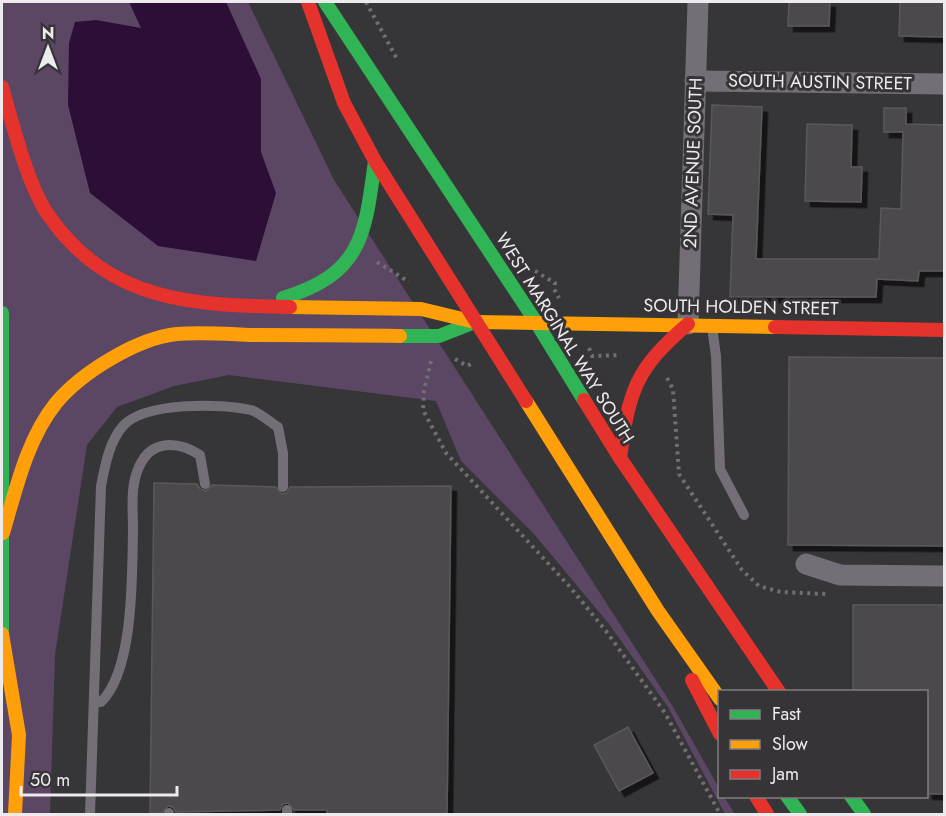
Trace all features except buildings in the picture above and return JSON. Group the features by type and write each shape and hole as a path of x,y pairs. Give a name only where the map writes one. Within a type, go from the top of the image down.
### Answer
{"main road":[{"path":"308,2 344,103 375,161 658,611 718,696"},
{"name":"WEST MARGINAL WAY SOUTH","path":"325,2 536,322 620,458 778,690"},
{"path":"2,87 23,159 48,215 79,250 114,277 151,294 192,302 249,306 421,309 475,322"},
{"path":"249,306 305,294 327,283 342,269 357,248 364,226 375,161"},
{"path":"2,312 2,639"},
{"path":"3,533 23,462 41,427 60,396 84,374 108,358 148,341 175,334 439,336 475,322"},
{"name":"SOUTH HOLDEN STREET","path":"475,322 711,324 945,330"},
{"path":"620,458 630,397 642,366 663,344 688,324"},
{"path":"658,611 718,730"},
{"path":"2,633 19,735 15,814"},
{"path":"757,798 767,814"},
{"path":"788,798 800,814"},
{"path":"852,798 864,814"}],"street":[{"name":"2ND AVENUE SOUTH","path":"688,324 698,2"},
{"name":"SOUTH AUSTIN STREET","path":"695,81 945,84"},
{"path":"806,564 840,574 945,576"}],"lane":[{"path":"711,324 716,356 720,469 744,515"},
{"path":"90,814 101,486 107,456 122,427 148,411 169,408 190,406 252,410 278,427 284,453 283,488"},
{"path":"94,702 101,702 108,695 126,651 133,553 133,486 139,466 147,454 161,445 184,445 200,454 205,484"}],"path":[{"path":"373,260 412,284"},
{"path":"591,351 592,356 622,355 631,360"},
{"path":"431,362 424,391 423,410 446,453 483,496 570,587 606,631 664,713 720,814"},
{"path":"670,381 674,389 679,474 742,570 759,586 781,592 838,594"}],"shaded area":[{"path":"2,2 248,2 334,180 672,705 718,786 718,798 725,798 735,814 725,814 668,707 609,624 534,534 461,461 436,401 229,375 174,386 117,407 87,445 55,655 50,814 2,814"},
{"path":"129,2 226,2 261,79 261,152 276,193 256,261 158,246 90,193 68,105 69,43 75,22 96,20 141,28"}],"traffic: fast":[{"path":"325,2 536,322 584,400"},
{"path":"283,298 329,277 344,264 355,248 368,210 375,161"},
{"path":"2,313 2,639"},
{"path":"400,336 439,336 475,322"},
{"path":"788,798 800,814"},
{"path":"852,798 864,814"}],"traffic: slow":[{"path":"290,307 421,309 475,322"},
{"path":"475,322 775,327"},
{"path":"3,533 30,448 46,417 56,403 80,380 128,350 161,337 186,333 400,336"},
{"path":"526,401 658,611 718,696"},
{"path":"2,634 19,735 15,814"}],"traffic: jam":[{"path":"308,2 344,103 375,161 526,401"},
{"path":"2,87 21,154 41,203 73,245 99,267 127,282 156,293 188,300 290,307"},
{"path":"620,458 627,415 637,383 656,354 688,324"},
{"path":"775,327 944,330"},
{"path":"584,400 620,458 778,690"},
{"path":"692,680 718,730"},
{"path":"757,798 767,814"}]}
